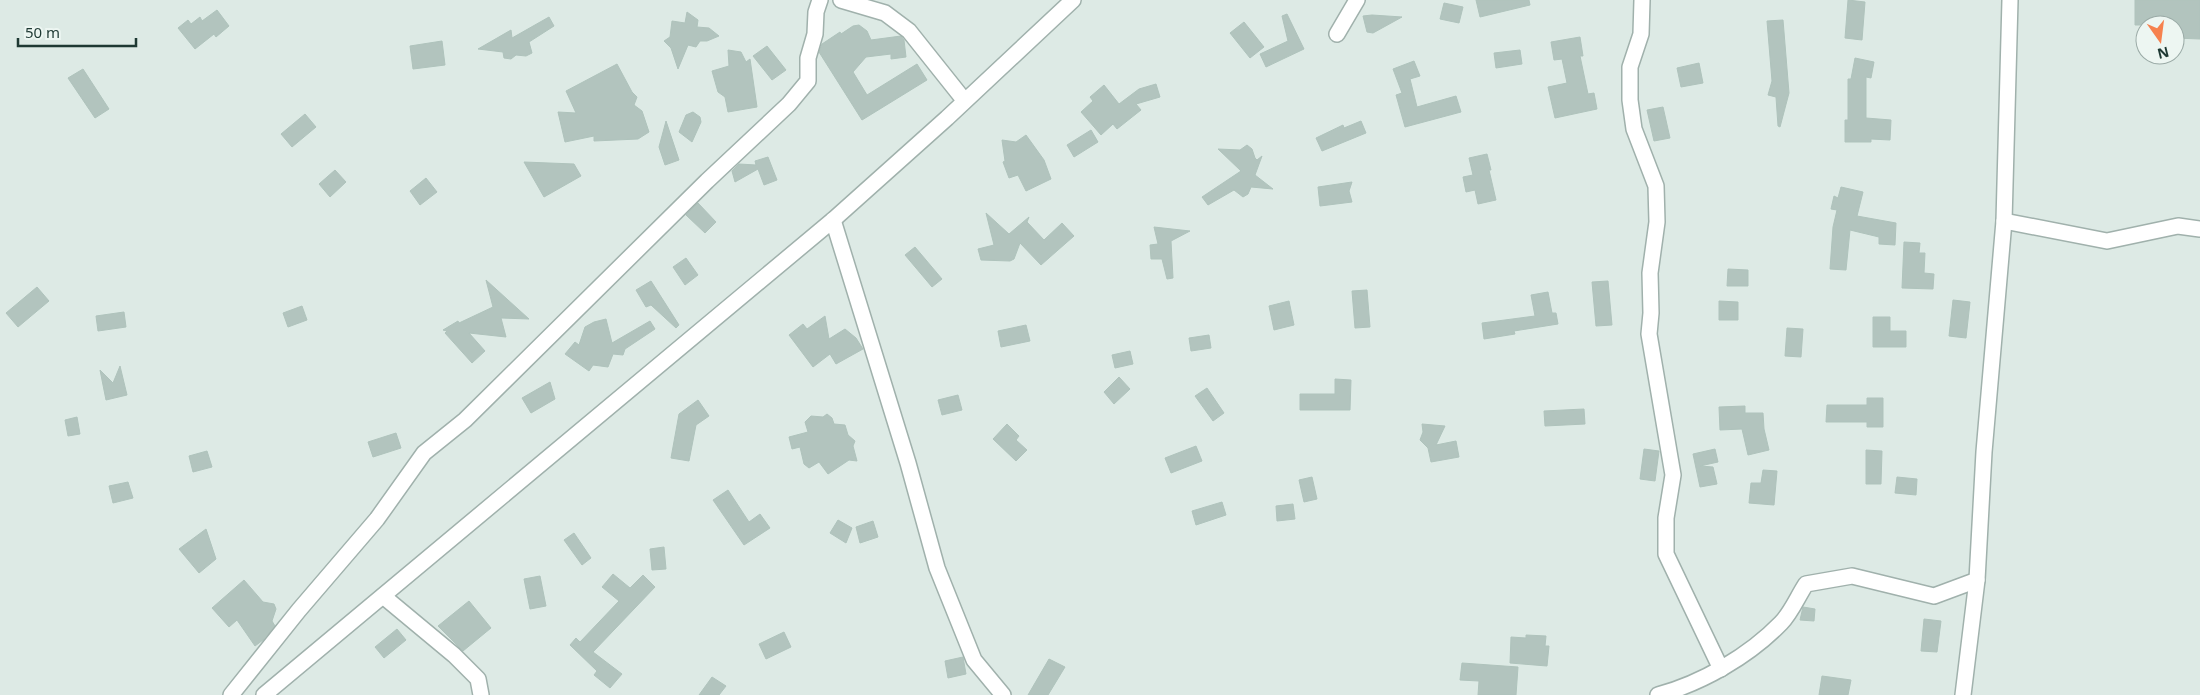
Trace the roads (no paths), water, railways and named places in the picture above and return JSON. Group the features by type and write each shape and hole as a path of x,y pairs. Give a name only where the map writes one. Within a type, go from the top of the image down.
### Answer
{"street":[{"path":"231,695 299,610 377,519 424,453 465,420 707,181 789,104 808,82 808,58 815,34 816,12 820,0"},
{"path":"841,0 885,13 909,31 964,100"},
{"path":"264,695 833,220 947,118 964,100 1073,0"},
{"path":"1337,34 1357,0"},
{"path":"1642,0 1641,34 1630,67 1630,100 1634,129 1656,186 1657,222 1650,273 1651,313 1649,334 1673,474 1666,518 1666,554 1721,669"},
{"path":"1963,695 1977,580 1984,452 2004,222 2010,0"},
{"path":"833,220 908,464 937,568 974,660 1003,695"},
{"path":"2004,222 2107,240 2178,226 2200,229"},
{"path":"1658,695 1675,690 1721,669 1747,651 1782,623 1806,584 1852,576 1934,596 1977,580"},
{"path":"383,596 454,655 478,679 481,695"}]}
